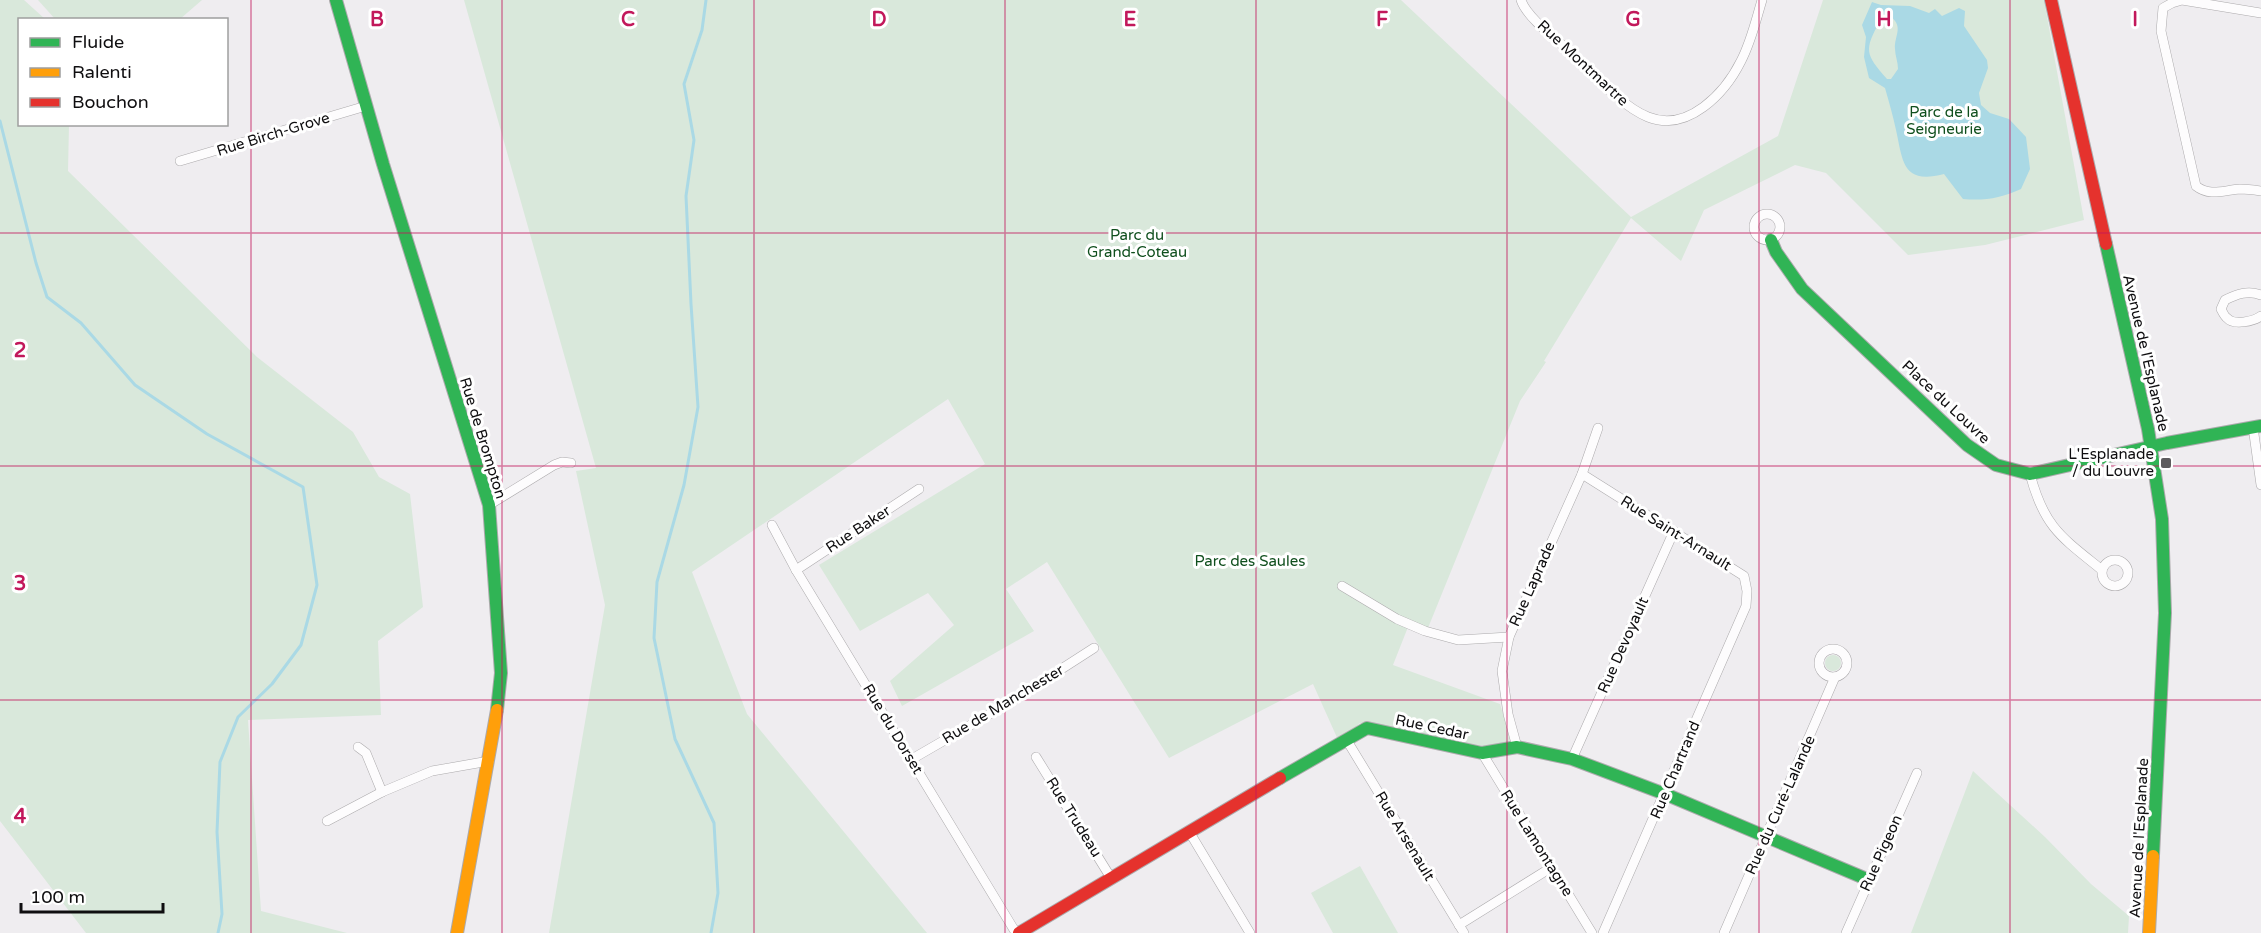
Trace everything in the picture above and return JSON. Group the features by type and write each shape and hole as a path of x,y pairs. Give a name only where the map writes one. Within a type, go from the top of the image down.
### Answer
{"street":[{"name":"Rue de Brompton","path":"336,0 366,106 489,505 501,673 500,694 457,933"},
{"name":"Rue Montmartre","path":"1521,0 1523,6 1541,25 1636,112 1661,120 1683,119 1706,105 1720,92 1741,61 1761,0"},
{"name":"Avenue de l'Esplanade","path":"2051,0 2151,447 2163,526 2166,594 2149,933"},
{"path":"2261,13 2182,0 2163,8 2161,31 2196,186 2203,192 2216,193 2241,189 2261,191"},
{"name":"Rue Birch-Grove","path":"180,161 366,106"},
{"name":"Place du Louvre","path":"1771,240 1776,252 1802,289 1967,445 1995,465 2030,474 2257,426"},
{"path":"2261,295 2243,293 2235,295 2225,300 2221,309 2226,318 2233,322 2256,320 2261,316"},
{"path":"2257,426 2261,484"},
{"name":"Rue Laprade","path":"1516,747 1508,714 1502,671 1509,637 1582,474 1598,428"},
{"path":"489,505 554,465 562,462 572,463"},
{"name":"Rue Saint-Arnault","path":"1582,474 1744,576 1747,591 1746,606"},
{"path":"2030,474 2036,498 2050,524 2084,558 2102,570"},
{"name":"Rue Baker","path":"796,570 919,489"},
{"name":"Rue du Dorset","path":"772,525 796,570 1018,933"},
{"name":"Rue Devoyault","path":"1572,759 1674,531"},
{"path":"1342,585 1397,619 1425,631 1458,640 1509,637"},
{"name":"Rue Chartrand","path":"1604,933 1746,606"},
{"name":"Rue de Manchester","path":"912,759 1007,704 1094,648"},
{"name":"Rue du Curé-Lalande","path":"1724,933 1834,677"},
{"name":"Rue Cedar","path":"1018,933 1367,728 1482,753 1516,747 1572,759 1665,794 1869,880"},
{"name":"Rue Arsenault","path":"1346,739 1461,929"},
{"path":"358,747 366,753 382,792"},
{"name":"Rue Lamontagne","path":"1482,753 1592,933"},
{"name":"Rue Trudeau","path":"1036,757 1111,878"},
{"path":"327,821 382,792 432,771 489,761"},
{"name":"Rue Pigeon","path":"1846,933 1917,773"},
{"path":"1190,833 1250,933"},
{"path":"1461,929 1552,867"}],"green space":[{"path":"0,0 24,0 44,18 18,18 18,126 69,126 68,171 257,357 353,432 379,477 410,494 423,607 378,641 381,715 248,720 261,911 347,933 86,933 0,821"},
{"path":"38,0 202,0 181,18 54,18"},
{"name":"Parc du Grand-Coteau","path":"464,0 1401,0 1631,217 1778,136 1823,0 2044,0 2084,220 1985,245 1908,255 1826,173 1795,165 1704,210 1681,261 1631,218 1544,361 1546,362 1520,401 1428,628 1408,627 1393,665 1500,704 1513,747 1484,746 1360,723 1339,742 1313,684 1169,758 1047,562 1006,589 1034,631 902,706 890,681 954,625 928,593 860,631 819,565 985,464 948,399 692,572 747,714 927,933 549,933 605,605 576,471 596,468"},
{"path":"1833,655 1841,663 1833,671 1825,663"},
{"path":"1973,771 2045,837 2091,884 2129,916 2128,933 1911,933"},
{"path":"1360,866 1398,933 1333,933 1311,893"}],"water":[{"path":"1872,2 1881,5 1910,6 1929,13 1935,9 1942,16 1959,8 1965,11 1964,26 1987,60 1988,68 1979,93 1981,105 1990,113 2009,119 2026,137 2030,169 2021,189 1993,198 1963,199 1944,174 1930,177 1920,176 1907,168 1885,88 1869,78 1864,57 1866,37 1862,25","holes":["1891,17 1898,28 1895,44 1898,69 1891,79 1887,79 1874,63 1869,46 1880,21"]}],"waterway":[{"path":"706,0 702,30 684,84 694,140 686,196 698,407 684,485 657,582 654,638 675,739 714,823 718,893 711,933"},
{"path":"0,121 36,263 47,297 81,323 135,385 207,434 303,487 317,585 301,645 272,684 238,717 220,762 217,832 222,914 218,933"}],"traffic: fast":[{"path":"336,0 383,164 489,505 501,673 497,710"},
{"path":"1771,240 1776,252 1802,289 1967,445 1996,465 2030,474 2167,443 2261,426"},
{"path":"2106,244 2148,429 2162,519 2165,613 2153,856"},
{"path":"1280,778 1367,728 1482,753 1517,747 1572,759 1665,794 1869,880"}],"traffic: slow":[{"path":"457,933 497,710"},
{"path":"2149,933 2153,856"}],"traffic: jam":[{"path":"2051,0 2106,244"},
{"path":"1019,933 1280,778"}],"place":[{"name":"L'Esplanade / du Louvre","path":"2166,463"}],"park label":[{"name":"Parc de la Seigneurie","path":"1944,120"},
{"name":"Parc des Saules","path":"1250,561"}]}
